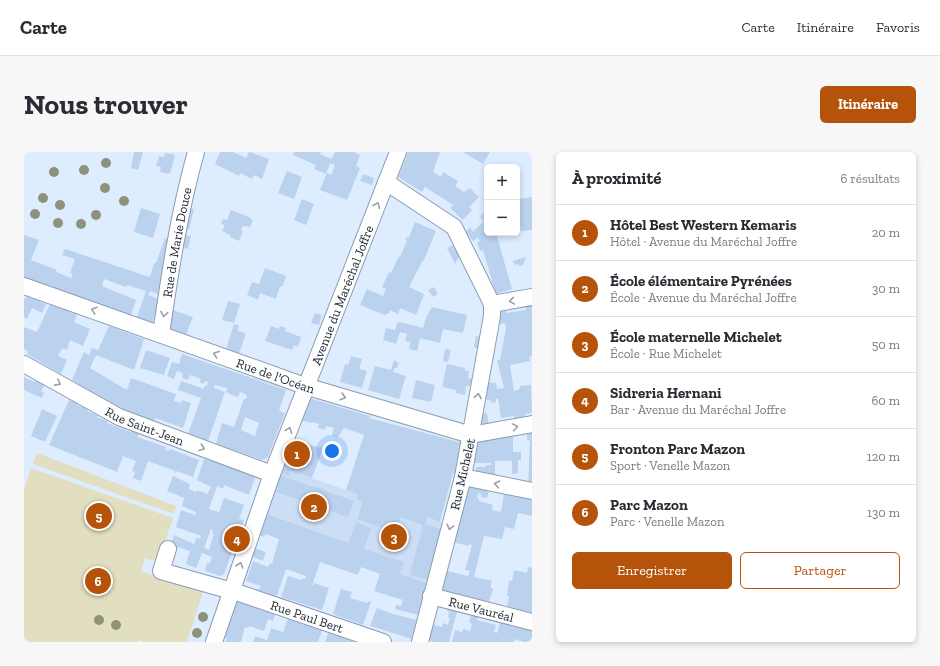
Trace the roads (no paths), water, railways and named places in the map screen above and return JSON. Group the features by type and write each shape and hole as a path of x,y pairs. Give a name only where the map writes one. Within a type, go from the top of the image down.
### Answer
{"street":[{"name":"Rue de Marie Douce","path":"161,334 174,251 187,183 196,152"},
{"name":"Avenue du Maréchal Joffre","path":"214,642 272,474 305,386 386,182 393,154"},
{"path":"386,182 454,227 492,304 532,297"},
{"name":"Rue de l'Océan","path":"24,286 305,386 471,435 532,424"},
{"name":"Rue Michelet","path":"420,642 463,477 492,316 492,304"},
{"name":"Rue Saint-Jean","path":"24,364 119,417 272,474"},
{"path":"463,477 532,491"},
{"name":"Rue Paul Bert","path":"168,549 162,571 222,590 231,591 383,642"},
{"name":"Rue Vauréal","path":"431,596 532,622"}],"place":[{"name":"Hôtel Best Western Kemaris","path":"297,454"},
{"name":"École élémentaire Pyrénées","path":"314,507"},
{"name":"Fronton Parc Mazon","path":"99,516"},
{"name":"École maternelle Michelet","path":"394,537"},
{"name":"Sidreria Hernani","path":"237,539"},
{"name":"Parc Mazon","path":"98,581"}]}
